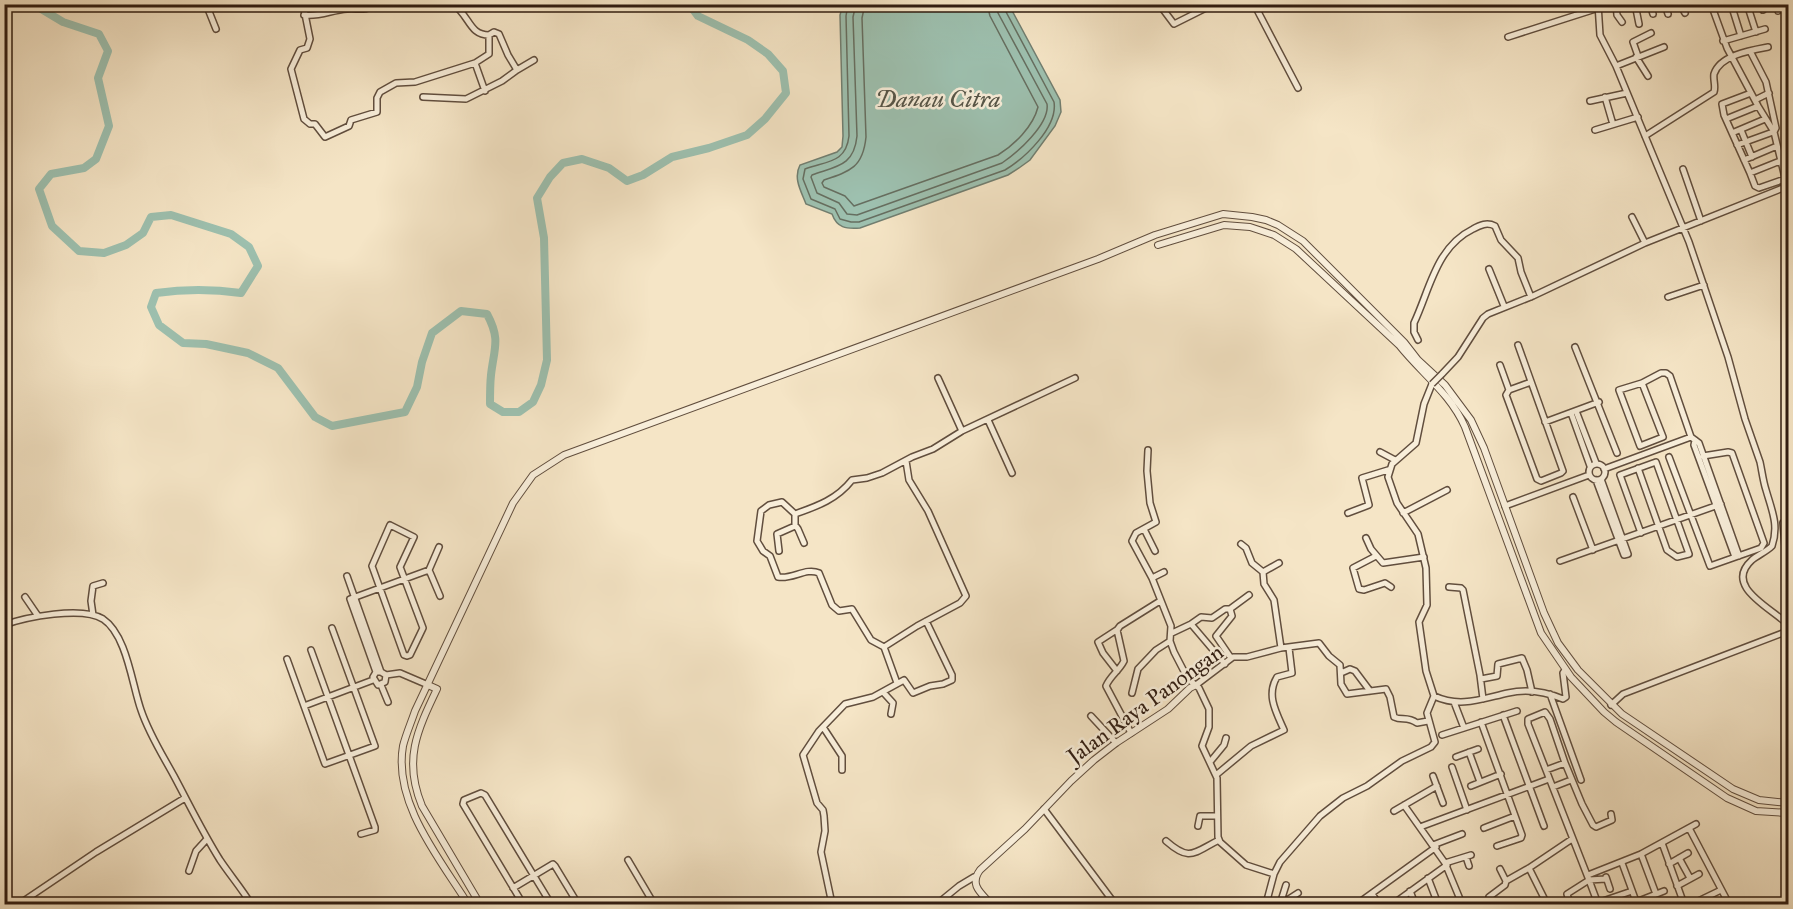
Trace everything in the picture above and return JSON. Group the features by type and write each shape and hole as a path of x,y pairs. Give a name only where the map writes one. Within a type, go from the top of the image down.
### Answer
{"street":[{"path":"206,4 216,29"},
{"path":"303,4 310,39 309,45 304,50 300,50 291,69 304,119 310,124 315,124 325,137 349,126 351,120 377,112 377,98 380,92 396,83 415,82 447,74 475,63 489,53 489,35"},
{"path":"304,15 314,16 348,9 369,9 375,4"},
{"path":"453,4 465,14 480,35 489,35 494,32 499,34 517,70"},
{"path":"1159,4 1174,24 1214,4"},
{"path":"1254,4 1298,88"},
{"path":"1508,37 1611,4"},
{"path":"1616,4 1617,15 1622,22"},
{"path":"1635,4 1639,24"},
{"path":"1650,4 1653,14"},
{"path":"1665,4 1668,14"},
{"path":"1680,4 1685,13"},
{"path":"1348,513 1369,505 1362,478 1388,470 1395,460 1416,443 1424,404 1432,384 1458,357 1483,318 1504,306 1532,297 1645,243 1788,186 1773,132 1723,41 1711,4"},
{"path":"1731,4 1741,36"},
{"path":"1747,4 1756,32"},
{"path":"1776,4 1778,11"},
{"path":"1598,7 1600,35 1638,117 1683,228 1704,285 1760,462 1775,521 1776,536 1772,546 1751,561 1746,568 1744,581 1749,592 1788,625"},
{"path":"1723,41 1765,29"},
{"path":"1648,76 1637,56 1634,40 1651,33"},
{"path":"1616,66 1664,47"},
{"path":"1646,136 1714,93 1716,71 1732,57 1768,47"},
{"path":"1737,145 1773,132 1776,128 1769,93 1761,69 1750,51"},
{"path":"423,97 463,100 485,91 534,60"},
{"path":"475,63 485,91"},
{"path":"1590,101 1627,93"},
{"path":"1751,93 1722,104 1726,119 1755,186 1759,188 1786,177"},
{"path":"1755,100 1769,93"},
{"path":"1605,97 1612,121"},
{"path":"1726,119 1758,106"},
{"path":"1787,116 1788,125"},
{"path":"1595,130 1638,117"},
{"path":"1732,132 1765,119"},
{"path":"1741,129 1752,157"},
{"path":"1744,160 1777,146"},
{"path":"1750,173 1780,160"},
{"path":"1683,170 1701,221"},
{"path":"468,904 412,812 403,780 402,764 407,732 428,685 513,503 533,475 556,459 1098,259 1155,235 1223,214 1266,220 1303,241 1404,342 1458,402 1478,434 1550,628 1568,658 1611,705 1733,789 1759,800 1788,803"},
{"path":"1632,217 1645,243"},
{"path":"1206,218 1210,228"},
{"path":"1418,340 1414,332 1414,323 1438,265 1452,243 1478,226 1491,224 1495,226 1501,240 1518,258 1521,272 1532,297"},
{"path":"1158,244 1224,225 1250,227 1274,234 1286,242 1399,345 1413,364 1440,388 1461,417 1534,617 1550,649 1565,670 1604,712 1635,736 1728,798 1756,811 1788,813"},
{"path":"1489,269 1504,306"},
{"path":"1668,297 1704,285"},
{"path":"1518,345 1563,471 1561,474 1541,481 1537,479 1506,395 1509,390 1530,382"},
{"path":"1575,347 1599,402 1617,453"},
{"path":"1500,365 1509,390"},
{"path":"1642,383 1662,437 1640,446 1619,390 1666,373 1670,376 1737,556"},
{"path":"938,378 962,431"},
{"path":"795,514 828,502 852,480 873,476 933,449 962,431 1075,378"},
{"path":"1545,422 1599,402"},
{"path":"1573,412 1593,465 1589,475"},
{"path":"988,420 1012,473"},
{"path":"1693,438 1698,443 1703,456 1718,505"},
{"path":"1604,469 1693,438"},
{"path":"1149,450 1150,503 1155,522 1136,533 1132,541 1152,579 1169,620 1172,633 1170,641 1186,675 1202,692 1210,712 1209,726 1202,746 1216,775 1219,840 1246,865 1274,874"},
{"path":"1380,453 1395,460"},
{"path":"1670,457 1710,566 1761,548 1764,543 1732,453 1703,456"},
{"path":"884,647 966,598 928,510 909,480 906,461"},
{"path":"1638,468 1667,549 1680,557 1689,554 1656,462 1638,468 1620,475 1641,532"},
{"path":"1593,465 1600,464 1604,469 1604,475 1599,480"},
{"path":"1266,904 1274,874 1280,862 1328,809 1402,761 1433,745 1436,740 1428,721 1434,696 1426,671 1419,625 1427,605 1424,557 1418,534 1403,513 1389,482 1388,470"},
{"path":"1496,510 1589,475 1599,480 1621,540"},
{"path":"1403,513 1447,490"},
{"path":"1573,496 1593,550"},
{"path":"795,514 791,512 787,504 782,502 764,508 759,516 757,541 763,551 771,556 777,575 783,579 810,571 817,572 832,605 839,611 852,609 871,640 884,647 897,683"},
{"path":"1560,561 1718,505"},
{"path":"795,514 795,525 804,543"},
{"path":"1783,523 1788,580"},
{"path":"390,525 414,537 400,567 423,628 410,655 404,655 380,588 372,566 390,525"},
{"path":"779,551 777,534 792,529 795,525"},
{"path":"1144,528 1155,551"},
{"path":"1366,538 1376,556 1383,563 1424,557"},
{"path":"1241,544 1246,548 1252,563 1263,572 1264,584 1274,600 1281,648"},
{"path":"355,597 429,570 439,547"},
{"path":"1376,556 1353,568 1359,589 1364,590 1385,583 1391,586"},
{"path":"1263,572 1279,563"},
{"path":"429,570 440,596"},
{"path":"1152,579 1164,572"},
{"path":"347,576 385,682 381,684"},
{"path":"93,615 91,601 93,586 103,583"},
{"path":"1449,587 1463,590 1483,699"},
{"path":"1172,633 1191,624 1201,616 1210,619 1230,609 1249,595"},
{"path":"25,597 38,616"},
{"path":"1117,671 1103,653 1098,642 1160,602"},
{"path":"1230,609 1232,616 1216,636 1231,658"},
{"path":"4,625 38,616 64,613 93,615 107,622 117,636 148,729 207,838 251,904"},
{"path":"832,904 821,852 824,816 815,797 802,755 815,735 845,704 866,700 897,683 906,681 913,693 953,679 926,621"},
{"path":"1191,624 1225,664"},
{"path":"286,659 325,764 375,746 332,628"},
{"path":"1118,629 1124,659 1117,671 1110,676 1106,686 1131,733"},
{"path":"1604,712 1623,694 1788,631"},
{"path":"1132,693 1138,669 1156,650 1170,641"},
{"name":"Jalan Raya Panongan","path":"974,877 1071,781 1116,743 1168,709 1190,688 1231,658 1246,657 1281,648 1321,644 1329,656 1340,665 1341,684 1347,694 1386,689 1394,717 1409,718 1417,723 1428,721"},
{"path":"1216,775 1251,746 1284,730 1271,700 1277,676 1292,673 1289,648"},
{"path":"311,650 375,826 375,830 361,834"},
{"path":"1481,679 1497,676 1497,666 1501,663 1522,658 1532,692"},
{"path":"1341,673 1350,669 1355,671 1370,691"},
{"path":"1434,696 1463,703 1507,693 1532,692 1550,694 1563,699 1566,697 1563,673 1565,670"},
{"path":"304,706 374,680 381,673 400,673 437,689 420,724 413,748 412,763 415,785 422,806 480,904"},
{"path":"374,680 378,685 381,684"},
{"path":"381,684 388,702"},
{"path":"883,692 893,704 891,714"},
{"path":"1550,694 1581,780"},
{"path":"1454,702 1464,728"},
{"path":"1442,735 1517,711"},
{"path":"1611,814 1612,820 1594,826 1571,780 1550,719 1545,712 1530,718 1528,721 1549,779 1598,904 1632,891"},
{"path":"1503,715 1544,826"},
{"path":"1091,716 1116,743"},
{"path":"1481,722 1522,837 1497,846"},
{"path":"823,727 842,756 842,770"},
{"path":"1210,762 1224,746 1226,738"},
{"path":"1456,757 1478,749"},
{"path":"1469,752 1480,782"},
{"path":"1546,770 1565,763"},
{"path":"807,768 816,764"},
{"path":"1452,767 1467,810"},
{"path":"1471,786 1501,774"},
{"path":"1433,776 1443,804"},
{"path":"1420,827 1549,779"},
{"path":"1553,787 1571,780"},
{"path":"1394,811 1437,786"},
{"path":"523,904 463,802 481,793 484,794 551,904"},
{"path":"19,904 96,852 186,798"},
{"path":"1404,804 1446,864 1462,904"},
{"path":"1044,809 1114,904"},
{"path":"1198,826 1200,816 1218,816"},
{"path":"1484,828 1515,816"},
{"path":"1570,904 1567,894 1589,878 1641,854 1696,824"},
{"path":"1689,828 1729,904"},
{"path":"1357,904 1435,846 1462,834"},
{"path":"189,871 196,851 207,838"},
{"path":"1491,904 1489,897 1505,885 1506,881 1572,839"},
{"path":"1166,841 1179,852 1190,854 1219,840"},
{"path":"1662,843 1684,904"},
{"path":"1669,864 1688,853"},
{"path":"1641,854 1656,894"},
{"path":"1393,904 1446,864 1468,856 1469,866"},
{"path":"1679,858 1690,878"},
{"path":"628,860 654,904"},
{"path":"1622,863 1636,903 1664,891"},
{"path":"513,888 549,865 555,866 578,904"},
{"path":"1529,868 1544,898"},
{"path":"1500,869 1506,881"},
{"path":"1603,870 1610,888"},
{"path":"1677,886 1699,874"},
{"path":"937,904 953,890 974,877 977,887 992,904"},
{"path":"1428,878 1438,904"},
{"path":"1589,878 1606,879"},
{"path":"1281,904 1286,885"},
{"path":"1692,904 1721,890"},
{"path":"1410,891 1415,904"},
{"path":"1281,904 1298,893"},
{"path":"1372,894 1379,904"}],"water":[{"name":"Danau Citra","path":"843,4 1009,5 1060,100 1061,112 1055,126 1030,160 1008,175 860,228 846,228 839,225 832,214 806,204 797,175 800,165 837,152 842,147 840,15"}],"waterway":[{"path":"33,4 63,22 99,34 108,51 98,78 109,126 96,159 84,168 51,174 39,189 52,226 79,251 104,253 126,245 143,233 151,217 171,215 231,234 249,247 258,266 241,293 198,290 156,293 151,307 159,325 183,343 206,344 248,353 278,368 315,417 332,426 405,412 417,387 422,362 432,333 461,311 487,314 494,331 490,404 503,412 519,412 533,402 541,385 547,360 544,238 537,198 550,177 563,163 582,159 609,168 627,181 643,175 672,157 747,135 765,119 786,93 783,71 768,54 748,40 698,16 689,4"}]}
